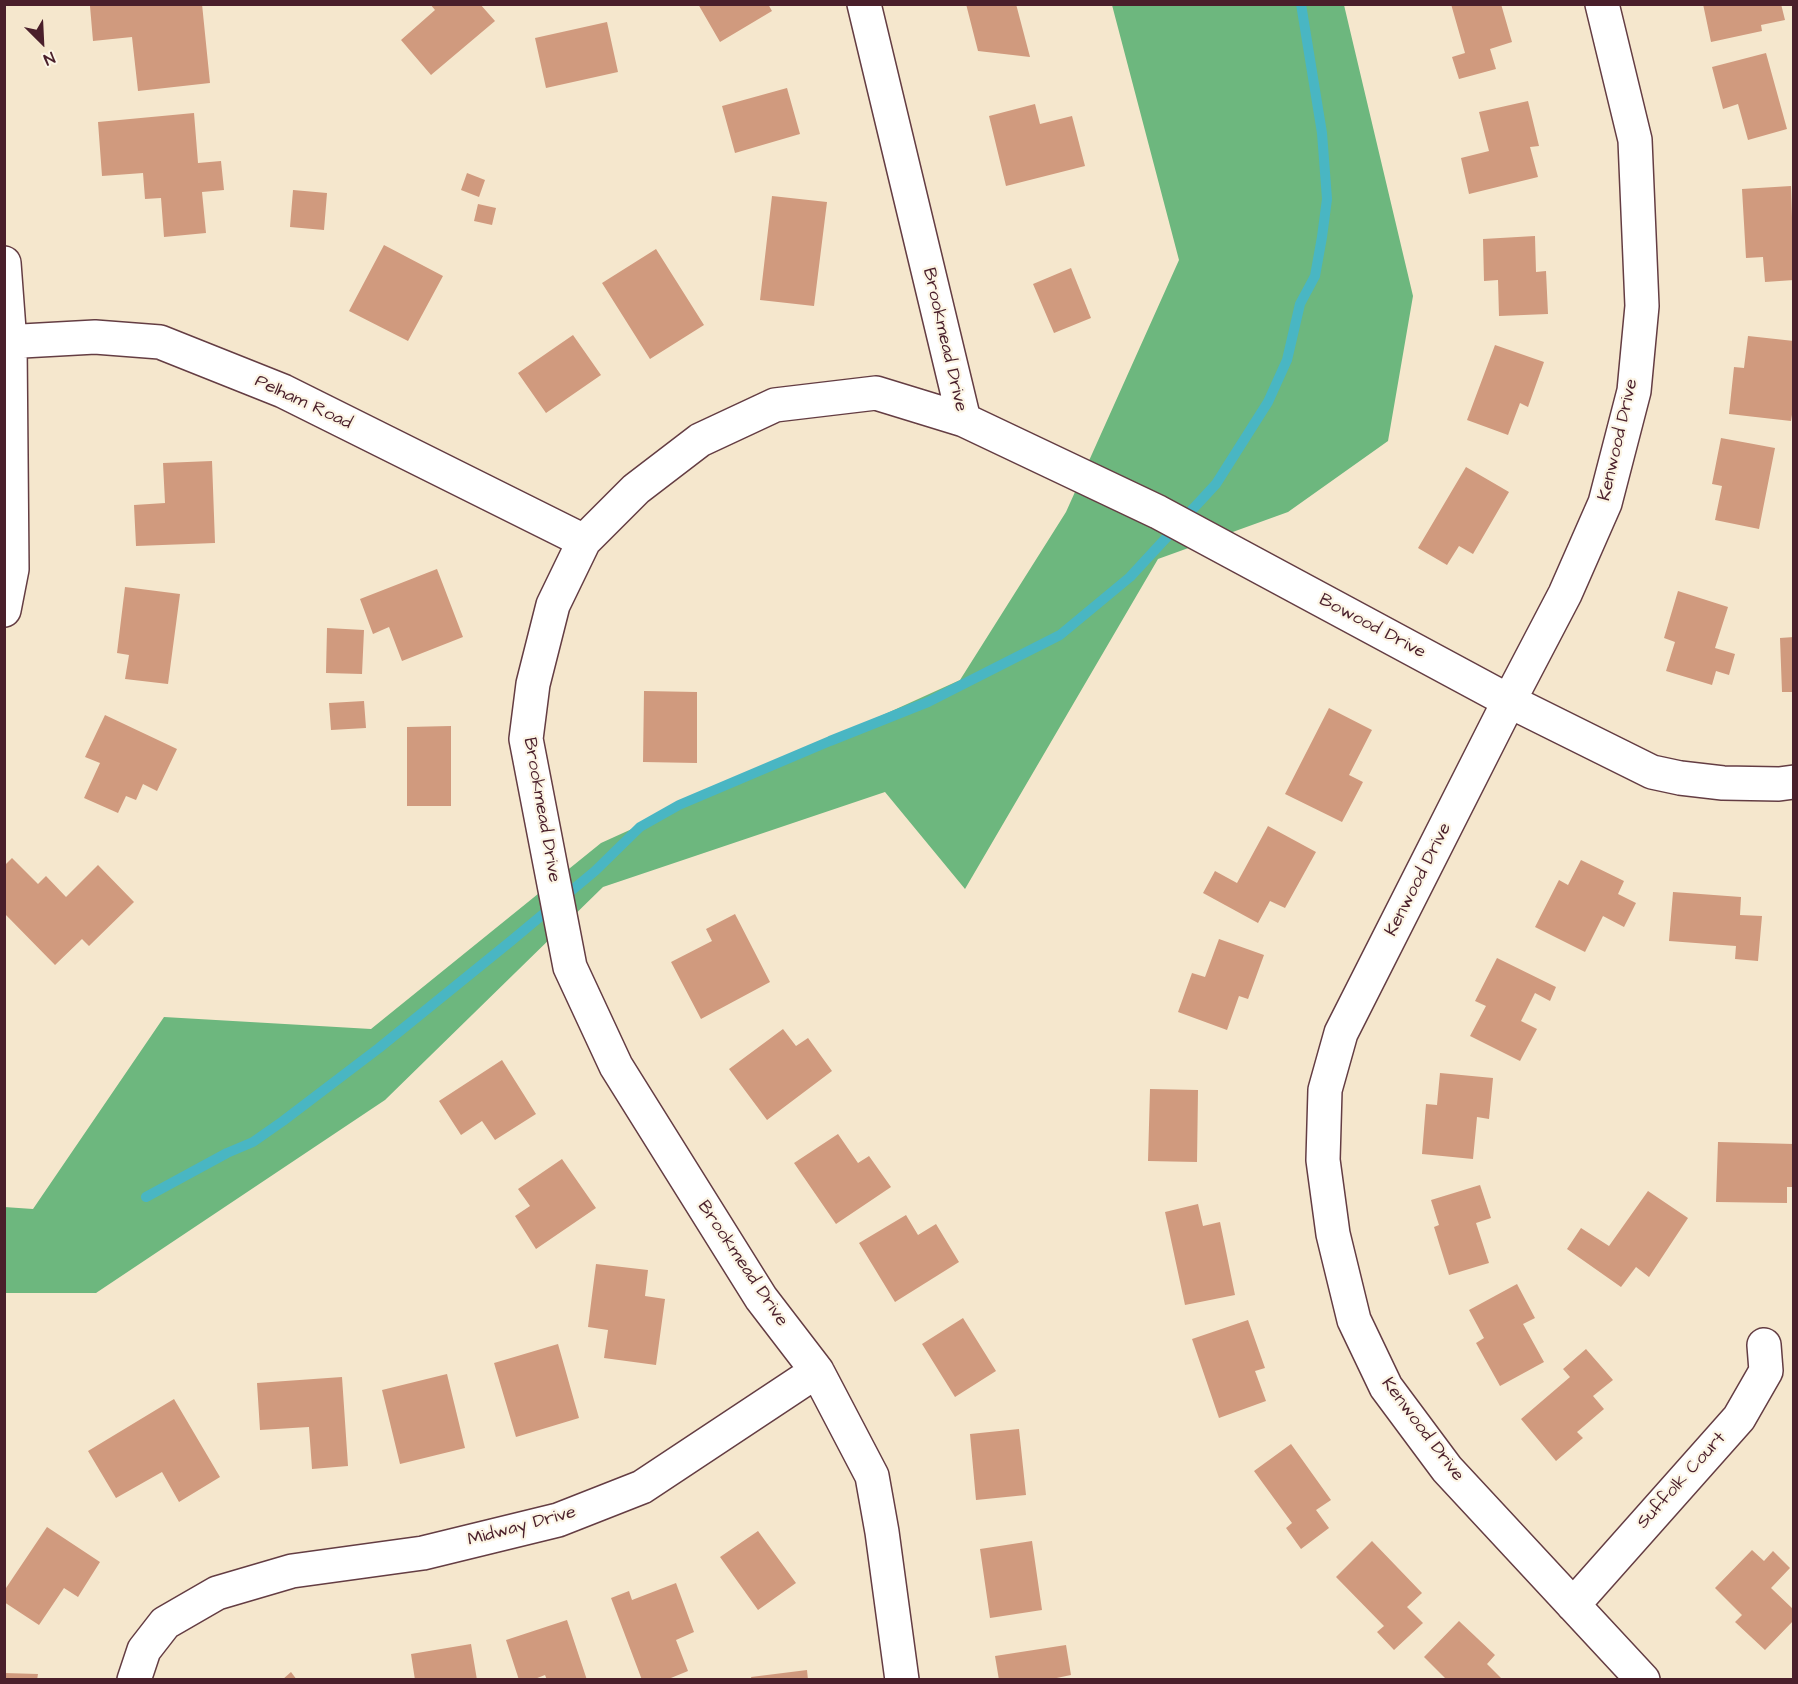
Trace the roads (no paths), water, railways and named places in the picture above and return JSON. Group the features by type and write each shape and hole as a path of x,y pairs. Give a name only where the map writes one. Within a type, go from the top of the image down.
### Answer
{"street":[{"name":"Brookmead Drive","path":"864,4 964,420"},
{"name":"Kenwood Drive","path":"1602,4 1635,140 1642,306 1634,391 1605,503 1565,594 1341,1033 1325,1090 1323,1160 1333,1234 1354,1320 1386,1387 1447,1469 1643,1680"},
{"path":"4,263 12,569 4,610"},
{"name":"Pelham Road","path":"7,343 95,337 160,342 283,391 584,541"},
{"name":"Brookmead Drive","path":"902,1680 872,1476 817,1371 761,1298 616,1066 570,967 526,739 533,684 553,605 584,541 636,489 700,440 775,405 876,393 964,420"},
{"name":"Bowood Drive","path":"964,420 1158,512 1509,701 1652,772 1723,783 1794,782"},
{"name":"Suffolk Court","path":"1573,1605 1739,1418 1766,1371 1764,1345"},
{"name":"Midway Drive","path":"134,1680 144,1650 165,1623 217,1593 292,1571 423,1553 558,1520 642,1487 817,1371"}],"waterway":[{"path":"146,1197 227,1153 253,1142 283,1121 379,1048 511,941 595,871 640,827 679,805 928,702 1060,635 1130,577 1216,484 1268,402 1287,360 1300,304 1315,276 1327,199 1322,133 1301,4"}]}
